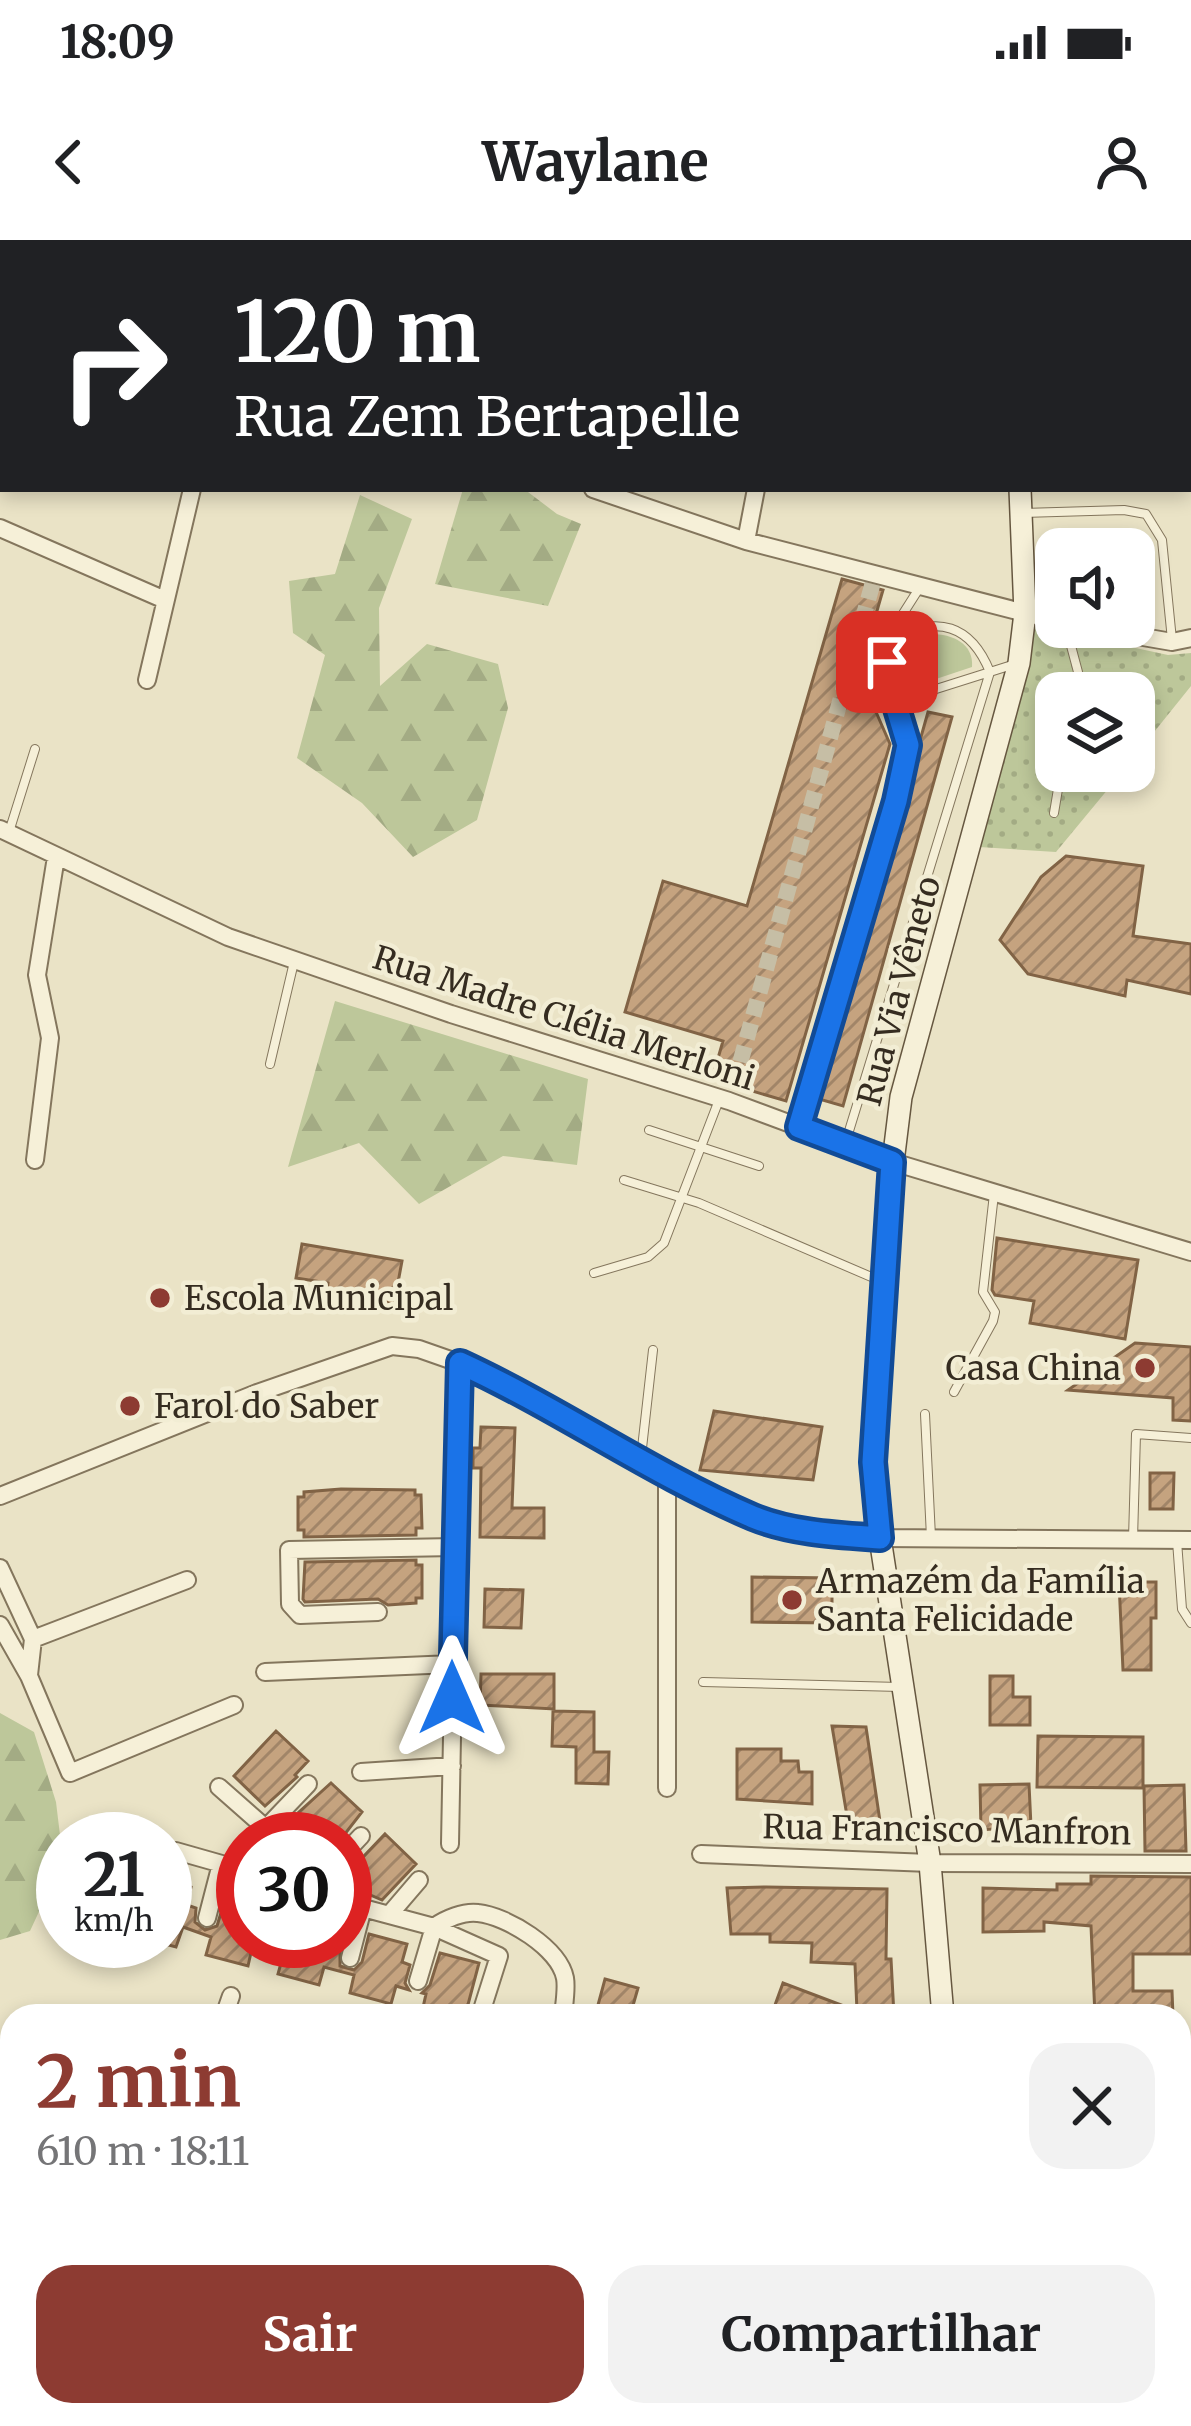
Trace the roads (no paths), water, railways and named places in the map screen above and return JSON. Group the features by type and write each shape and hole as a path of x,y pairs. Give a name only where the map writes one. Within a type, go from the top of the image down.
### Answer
{"main road":[{"name":"Rua Via Vêneto","path":"942,2004 930,1864 880,1538 873,1462 892,1162 901,1097 1019,663 1024,613 1020,492"}],"street":[{"path":"146,680 191,492"},
{"path":"601,492 875,578 1035,616"},
{"path":"648,492 652,511"},
{"path":"746,541 755,492"},
{"path":"0,528 165,600"},
{"name":"Rua Madre Clélia Merloni","path":"4,831 228,937 728,1095 892,1162 1191,1252"},
{"path":"34,1160 50,1038 37,975 56,857"},
{"path":"0,1496 392,1346 419,1349 460,1363 755,1518 796,1529 880,1538 1184,1540"},
{"path":"450,1844 460,1363"},
{"path":"667,1473 667,1788"},
{"path":"378,1612 294,1612 289,1550 455,1547"},
{"path":"0,1568 33,1639 29,1676"},
{"path":"33,1639 187,1580"},
{"path":"0,1625 29,1676 70,1773 234,1705"},
{"path":"265,1672 452,1664"},
{"path":"361,1772 452,1766"},
{"path":"288,1812 308,1784"},
{"path":"219,1787 247,1812"},
{"name":"Rua Francisco Manfron","path":"701,1854 930,1864 1191,1864"},
{"path":"389,1915 419,1880"},
{"path":"207,1918 216,1883"},
{"path":"372,1910 434,1927 500,1956 484,2004"},
{"path":"418,1982 434,1927 452,1917 478,1912 525,1930 555,1957 565,1979 564,2004"},
{"path":"228,2004 231,1996"}],"lane":[{"path":"1021,513 1124,510 1146,514 1162,540 1182,640"},
{"path":"799,1127 896,801 908,745 887,671 908,602 921,586"},
{"path":"844,1144 990,672 982,652 955,629 920,627 893,640"},
{"path":"895,702 1019,663"},
{"path":"4,831 35,748"},
{"path":"1054,814 1058,792"},
{"path":"270,1064 294,960"},
{"path":"594,1273 648,1257 664,1243 700,1147 728,1095"},
{"path":"649,1130 759,1166"},
{"path":"624,1180 680,1196 884,1282"},
{"path":"954,1392 995,1312 983,1292 994,1192"},
{"path":"641,1458 653,1350"},
{"path":"925,1414 931,1538"},
{"path":"1133,1540 1136,1434 1191,1438"},
{"path":"1184,1540 1182,1609 1191,1623"},
{"path":"703,1682 902,1687"}],"tunnel":[{"path":"734,1085 873,582"}],"place":[{"name":"Escola Municipal","path":"160,1298"},
{"name":"Casa China","path":"1145,1368"},
{"name":"Farol do Saber","path":"130,1406"},
{"name":"Armazém da Família Santa Felicidade","path":"792,1600"}]}
